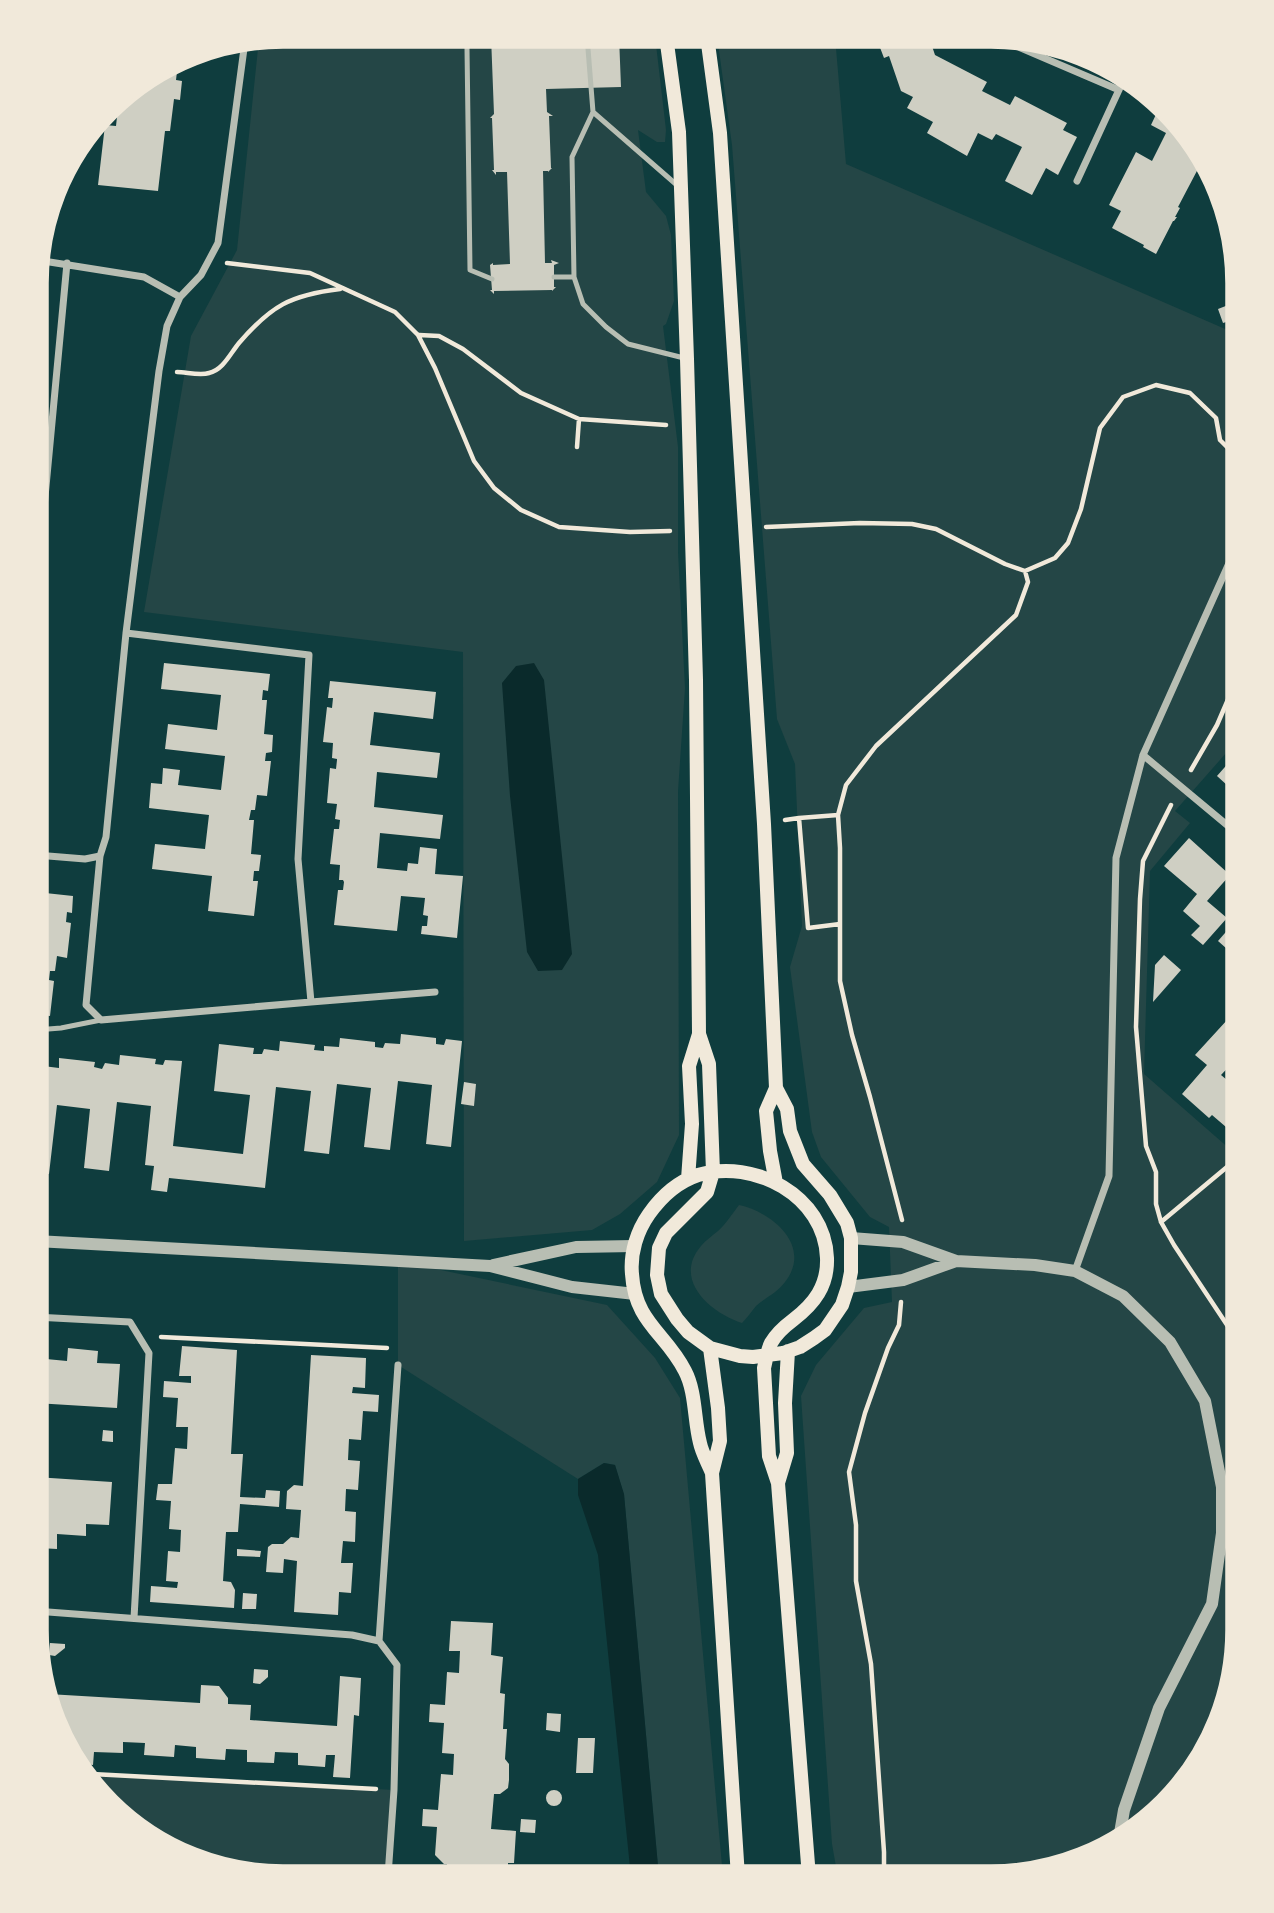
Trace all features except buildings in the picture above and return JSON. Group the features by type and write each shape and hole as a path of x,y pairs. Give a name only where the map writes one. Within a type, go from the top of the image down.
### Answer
{"main road":[{"path":"668,47 679,132 696,680 699,1034 689,1066 692,1124 688,1179"},
{"path":"709,47 720,133 764,824 776,1088 766,1111 776,1183"},
{"path":"699,1034 709,1064 713,1172 707,1192 666,1233 659,1248 657,1275 661,1294 682,1325 710,1348 740,1356 766,1356 788,1351 800,1347 825,1329 842,1305 851,1272 847,1223 838,1207 803,1164 790,1131 788,1109 776,1088"},
{"path":"712,1473 700,1445 685,1371 640,1308 635,1294 631,1261 638,1232 654,1207 676,1186 688,1179 713,1172 743,1173 776,1183 809,1207 823,1235 827,1254 824,1282 818,1296 809,1308 784,1327 772,1341 764,1368 769,1456 778,1483 808,1866"},
{"path":"823,1235 850,1238"},
{"path":"635,1294 661,1294"},
{"path":"710,1348 720,1441 712,1473 736,1866"},
{"path":"778,1483 787,1453 785,1403 788,1351"}],"street":[{"path":"1024,49 1119,90"},
{"path":"244,51 218,243 201,275 180,297 167,326 159,371 126,633 106,837 100,856 86,1005 101,1020 435,992"},
{"path":"1077,181 1120,87"},
{"path":"48,261 144,277 180,297"},
{"path":"47,476 67,263"},
{"path":"1075,1271 1109,1176 1115,858 1143,755 1227,568"},
{"path":"126,633 309,655 298,859 311,1002"},
{"path":"1143,755 1227,825"},
{"path":"47,856 85,859 100,856"},
{"path":"850,1238 903,1242 956,1261 1035,1265 1075,1271 1123,1296 1170,1342 1205,1401 1222,1487 1222,1533 1212,1604 1159,1708 1124,1810 1121,1826"},
{"path":"47,1242 489,1266 572,1287 635,1294"},
{"path":"489,1266 576,1247 635,1246"},
{"path":"848,1287 903,1280 956,1261"},
{"path":"47,1318 130,1322 149,1353 134,1618"},
{"path":"379,1641 398,1366"},
{"path":"47,1612 352,1635 379,1641 397,1665 394,1790 389,1866"}],"lane":[{"path":"467,48 470,270 492,279"},
{"path":"588,48 593,112 572,157 574,277 583,304 628,344 687,359"},
{"path":"593,112 681,189"},
{"path":"554,277 574,277"},
{"path":"47,1029 101,1020"}],"path":[{"path":"208,261 310,273 395,312 418,335 435,368 474,461 494,488 521,510 559,527 630,532"},
{"path":"159,371 208,374 221,367 261,318 290,299 312,292 342,289"},
{"path":"418,335 439,336 463,349 521,393 579,419 688,426"},
{"path":"860,523 912,524 936,529 1005,564 1025,571 1055,558 1068,543 1081,509 1100,428 1123,397 1156,385 1191,393 1216,418 1220,440 1227,447"},
{"path":"577,447 579,419"},
{"path":"903,1242 902,1214 852,1035 841,981 838,815 846,785 876,746 1016,615 1028,582 1025,571"},
{"path":"1226,1325 1161,1222 1156,1204 1156,1172 1146,1146 1136,1027 1143,862 1227,703"},
{"path":"764,824 838,815"},
{"path":"799,818 808,928 841,924"},
{"path":"1161,1222 1226,1168"},
{"path":"884,1866 871,1664 856,1581 856,1525 849,1472 888,1348 900,1325 903,1280"},
{"path":"139,1336 398,1348 398,1366"},
{"path":"97,1774 394,1790"}],"shaded area":[{"path":"656,47 665,142 657,142 638,130 646,192 666,216 671,235 674,301 663,326 678,447 678,552 685,688 678,791 679,1135 657,1182 620,1214 592,1230 464,1241 463,652 144,612 191,336 237,250 258,49"},
{"path":"719,47 836,47 846,164 1227,330 1227,752 1175,811 1190,823 1150,871 1144,1074 1226,1146 1226,1645 1222,1676 1214,1706 1195,1748 1158,1797 1109,1834 1081,1848 1022,1864 836,1866 832,1844 801,1396 816,1365 864,1308 892,1302 889,1227 870,1217 821,1157 812,1132 790,967 802,926 795,764 777,719 732,145"},
{"path":"534,663 544,680 572,954 562,970 538,971 527,952 510,796 502,683 516,666"},
{"path":"739,1205 764,1215 775,1223 785,1233 794,1256 792,1269 785,1282 756,1306 742,1323 718,1312 699,1294 691,1271 693,1259 701,1246 721,1228"},
{"path":"398,1261 607,1305 655,1358 680,1398 722,1866 658,1866 624,1495 615,1465 604,1463 578,1479 398,1365"},
{"path":"604,1463 615,1465 624,1494 658,1866 630,1866 598,1555 578,1495 578,1479"},
{"path":"97,1774 394,1790 389,1866 283,1866 222,1858 193,1848 140,1817 116,1797"}]}
